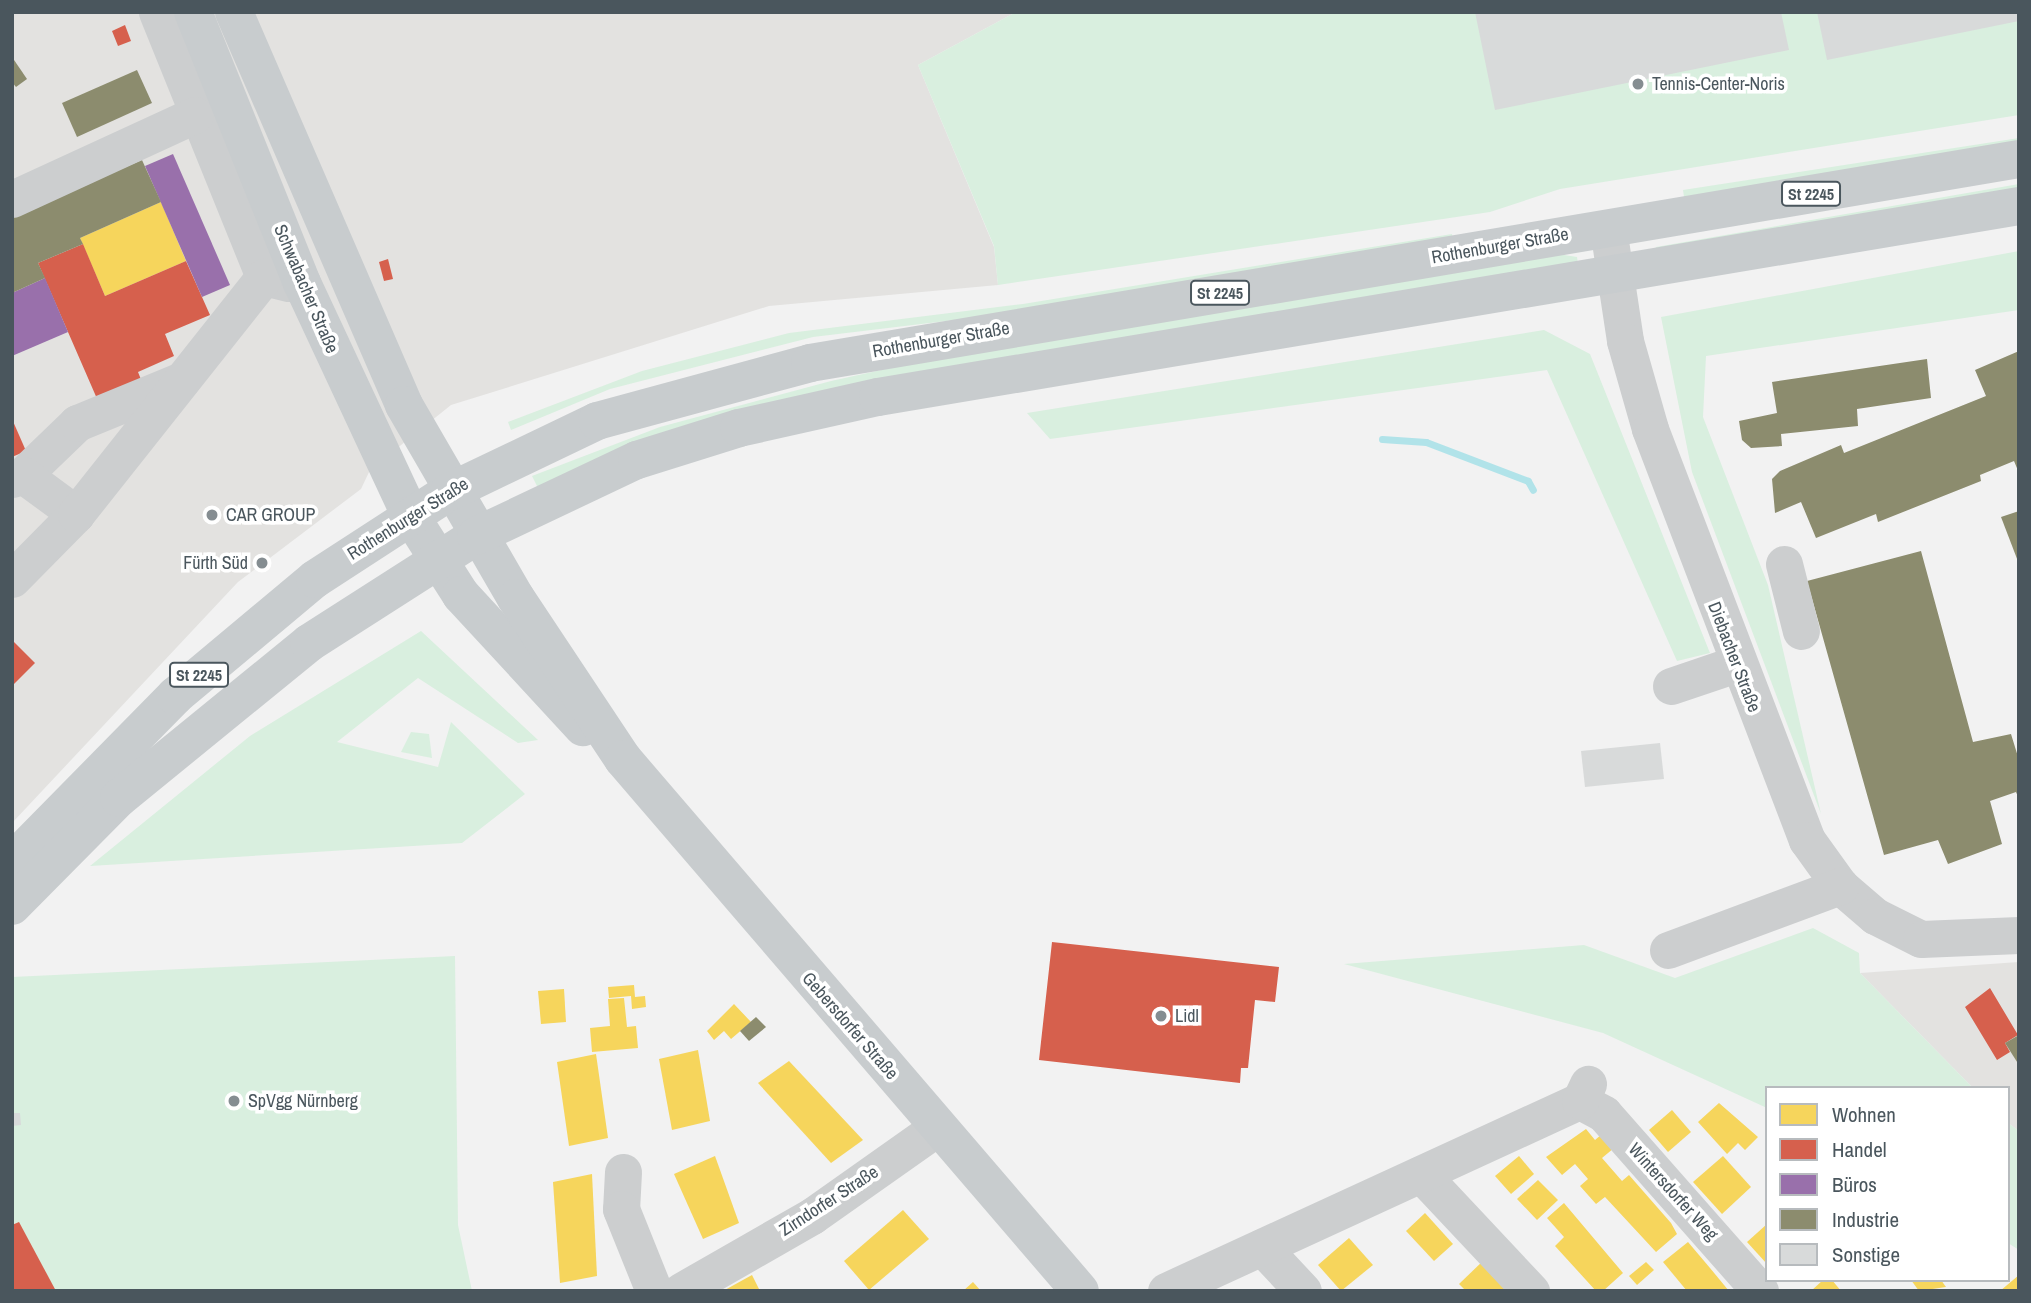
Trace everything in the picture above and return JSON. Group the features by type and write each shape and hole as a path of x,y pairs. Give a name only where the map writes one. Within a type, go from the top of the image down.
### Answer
{"main road":[{"name":"Schwabacher Straße","path":"193,12 302,283 410,514 437,558"},
{"path":"234,12 353,292 449,492 477,536"},
{"name":"Rothenburger Straße","path":"12,862 213,662 315,579 410,514 449,492 597,421 760,373 2019,159"},
{"name":"St 2245","path":"12,906 104,812 221,711 437,558 477,536 637,460 794,414 2019,206"},
{"name":"Gebersdorfer Straße","path":"477,536 623,759"},
{"name":"Gebersdorfer Straße","path":"437,558 525,668 623,759 1080,1291"}],"street":[{"path":"157,12 195,115 264,277"},
{"path":"12,199 195,115"},
{"name":"Diebacher Straße","path":"1608,228 1614,274 1650,429 1736,664 1807,839 1840,886 1875,916 1921,939 2019,935"},
{"path":"264,277 302,283"},
{"path":"12,579 76,514 264,277"},
{"path":"76,514 18,477 77,423 183,380"},
{"path":"1784,564 1801,631"},
{"path":"1671,686 1736,664"},
{"path":"1668,950 1840,886"},
{"name":"Wintersdorfer Weg","path":"1421,1174 1584,1093 1760,1291"},
{"name":"Zirndorfer Straße","path":"681,1291 812,1216 937,1127"},
{"path":"623,1172 621,1209 654,1291"},
{"path":"1166,1291 1421,1174 1531,1291"},
{"path":"1262,1247 1303,1291"}],"shaded area":[{"path":"12,12 1016,12 918,65 994,247 998,285 769,306 451,405 370,470 361,489 238,582 12,823"},
{"path":"2019,962 2019,1131 2010,1124 2010,1086 1971,1086 1860,973"}],"green space":[{"path":"1016,12 2019,12 2019,115 1560,189 1490,212 998,285 994,246 918,65"},
{"path":"2019,138 2019,146 1684,197 1683,190"},
{"path":"2019,184 2019,193 1655,250 1656,247"},
{"path":"1452,234 1453,240 1013,313 813,337 610,389 511,430 508,422 642,371 789,333 1023,304"},
{"path":"2019,251 2019,310 1706,356 1703,417 1768,585 1821,814 1692,472 1661,317"},
{"path":"1551,253 1577,257 1578,264 538,488 532,476 660,427 831,381 973,350"},
{"path":"1544,330 1590,354 1710,653 1677,661 1547,370 1050,439 1027,413"},
{"path":"421,631 538,740 518,743 418,678 337,742 438,767 451,722 525,794 462,843 90,866 250,736"},
{"path":"411,732 429,734 432,758 401,752"},
{"path":"1813,928 1859,953 1860,973 1971,1086 1765,1086 1765,1107 1603,1033 1344,964 1584,945 1675,978"},
{"name":"SpVgg Nürnberg","path":"455,956 458,1225 472,1291 12,1291 12,977"},
{"path":"2010,1124 2019,1131 2019,1250 2010,1244"}],"building: Wohnen":[{"path":"161,202 186,261 105,296 80,238"},
{"path":"634,985 635,997 645,996 646,1007 632,1009 631,996 609,998 608,987"},
{"path":"564,989 566,1022 541,1024 538,991"},
{"path":"624,998 627,1027 636,1026 638,1048 592,1052 590,1028 610,1026 608,999"},
{"path":"734,1004 751,1022 731,1039 724,1031 714,1040 707,1031"},
{"path":"698,1050 710,1121 672,1130 659,1059"},
{"path":"596,1054 608,1138 569,1146 557,1062"},
{"path":"789,1061 863,1140 831,1163 758,1083"},
{"path":"1719,1103 1758,1137 1745,1150 1738,1143 1727,1154 1698,1122"},
{"path":"1672,1110 1691,1132 1668,1152 1649,1130"},
{"path":"1586,1129 1595,1140 1602,1134 1614,1148 1602,1158 1622,1181 1629,1175 1671,1223 1677,1234 1656,1252 1605,1197 1596,1204 1580,1186 1588,1179 1575,1164 1562,1175 1546,1157"},
{"path":"715,1156 739,1223 703,1239 674,1174"},
{"path":"1519,1156 1534,1174 1511,1194 1495,1176"},
{"path":"1723,1156 1751,1187 1722,1214 1693,1182"},
{"path":"592,1174 597,1276 560,1283 553,1182"},
{"path":"1538,1180 1558,1200 1537,1220 1517,1199"},
{"path":"1564,1203 1623,1273 1603,1291 1596,1291 1555,1246 1564,1237 1547,1218"},
{"path":"903,1210 929,1239 869,1290 844,1261"},
{"path":"1425,1213 1453,1244 1434,1261 1406,1231"},
{"path":"1765,1226 1765,1262 1747,1242"},
{"path":"1349,1238 1373,1265 1341,1291 1318,1265"},
{"path":"1688,1242 1729,1291 1687,1291 1663,1262"},
{"path":"1485,1259 1511,1291 1466,1291 1459,1284"},
{"path":"1646,1262 1654,1270 1637,1285 1629,1276"},
{"path":"752,1275 760,1291 723,1291"},
{"path":"2019,1275 2019,1291 2000,1291"},
{"path":"973,1282 981,1291 963,1291"},
{"path":"1821,1282 1834,1282 1841,1291 1811,1291"},
{"path":"1912,1282 1942,1282 1946,1287 1919,1291"}],"building: Handel":[{"path":"125,25 131,41 118,46 112,31"},
{"path":"83,244 105,296 186,261 210,315 165,334 174,356 138,372 142,382 98,401 38,263"},
{"path":"388,259 393,279 384,281 379,262"},
{"path":"12,419 26,451 12,457"},
{"path":"12,640 35,663 12,686"},
{"path":"1052,942 1279,967 1275,1002 1255,1000 1248,1068 1241,1068 1240,1083 1039,1060"},
{"path":"1990,988 2018,1035 2005,1043 2010,1052 1997,1060 1965,1007"},
{"path":"19,1222 56,1291 12,1291 12,1225"}],"building: Büros":[{"path":"173,154 230,285 202,297 145,166"},
{"path":"45,278 68,332 12,356 12,293"}],"building: Industrie":[{"path":"12,57 27,79 16,87 12,82"},
{"path":"137,70 152,103 77,137 62,103"},
{"path":"142,160 161,202 80,238 83,244 38,263 45,278 12,293 12,216"},
{"path":"2019,351 2019,473 2014,461 1980,475 1981,481 1878,522 1876,514 1816,538 1801,502 1775,513 1772,479 1780,471 1841,445 1844,453 1986,396 1975,370"},
{"path":"1927,359 1931,398 1857,409 1858,426 1781,434 1782,446 1751,448 1742,440 1739,421 1777,413 1772,382"},
{"path":"2019,511 2019,564 2001,517"},
{"path":"1921,551 1973,742 2011,734 2019,760 2019,799 2016,792 1990,801 2002,844 1948,864 1938,840 1884,855 1807,581"},
{"path":"756,1017 766,1027 749,1041 740,1031"},
{"path":"2019,1035 2019,1065 2005,1043"}],"building: Sonstige":[{"path":"1475,12 1781,12 1789,50 1495,110"},
{"path":"1817,12 2019,12 2019,21 1827,60"},
{"path":"1660,743 1664,779 1585,787 1581,751"},
{"path":"12,1113 20,1113 21,1125 12,1126"}],"waterway":[{"path":"1382,439 1426,442 1528,481 1533,490"}],"place":[{"name":"Tennis-Center-Noris","path":"1638,84"},
{"name":"CAR GROUP","path":"212,515"},
{"name":"Fürth Süd","path":"262,563"},
{"name":"Lidl","path":"1161,1016"},
{"name":"SpVgg Nürnberg","path":"234,1101"}]}
